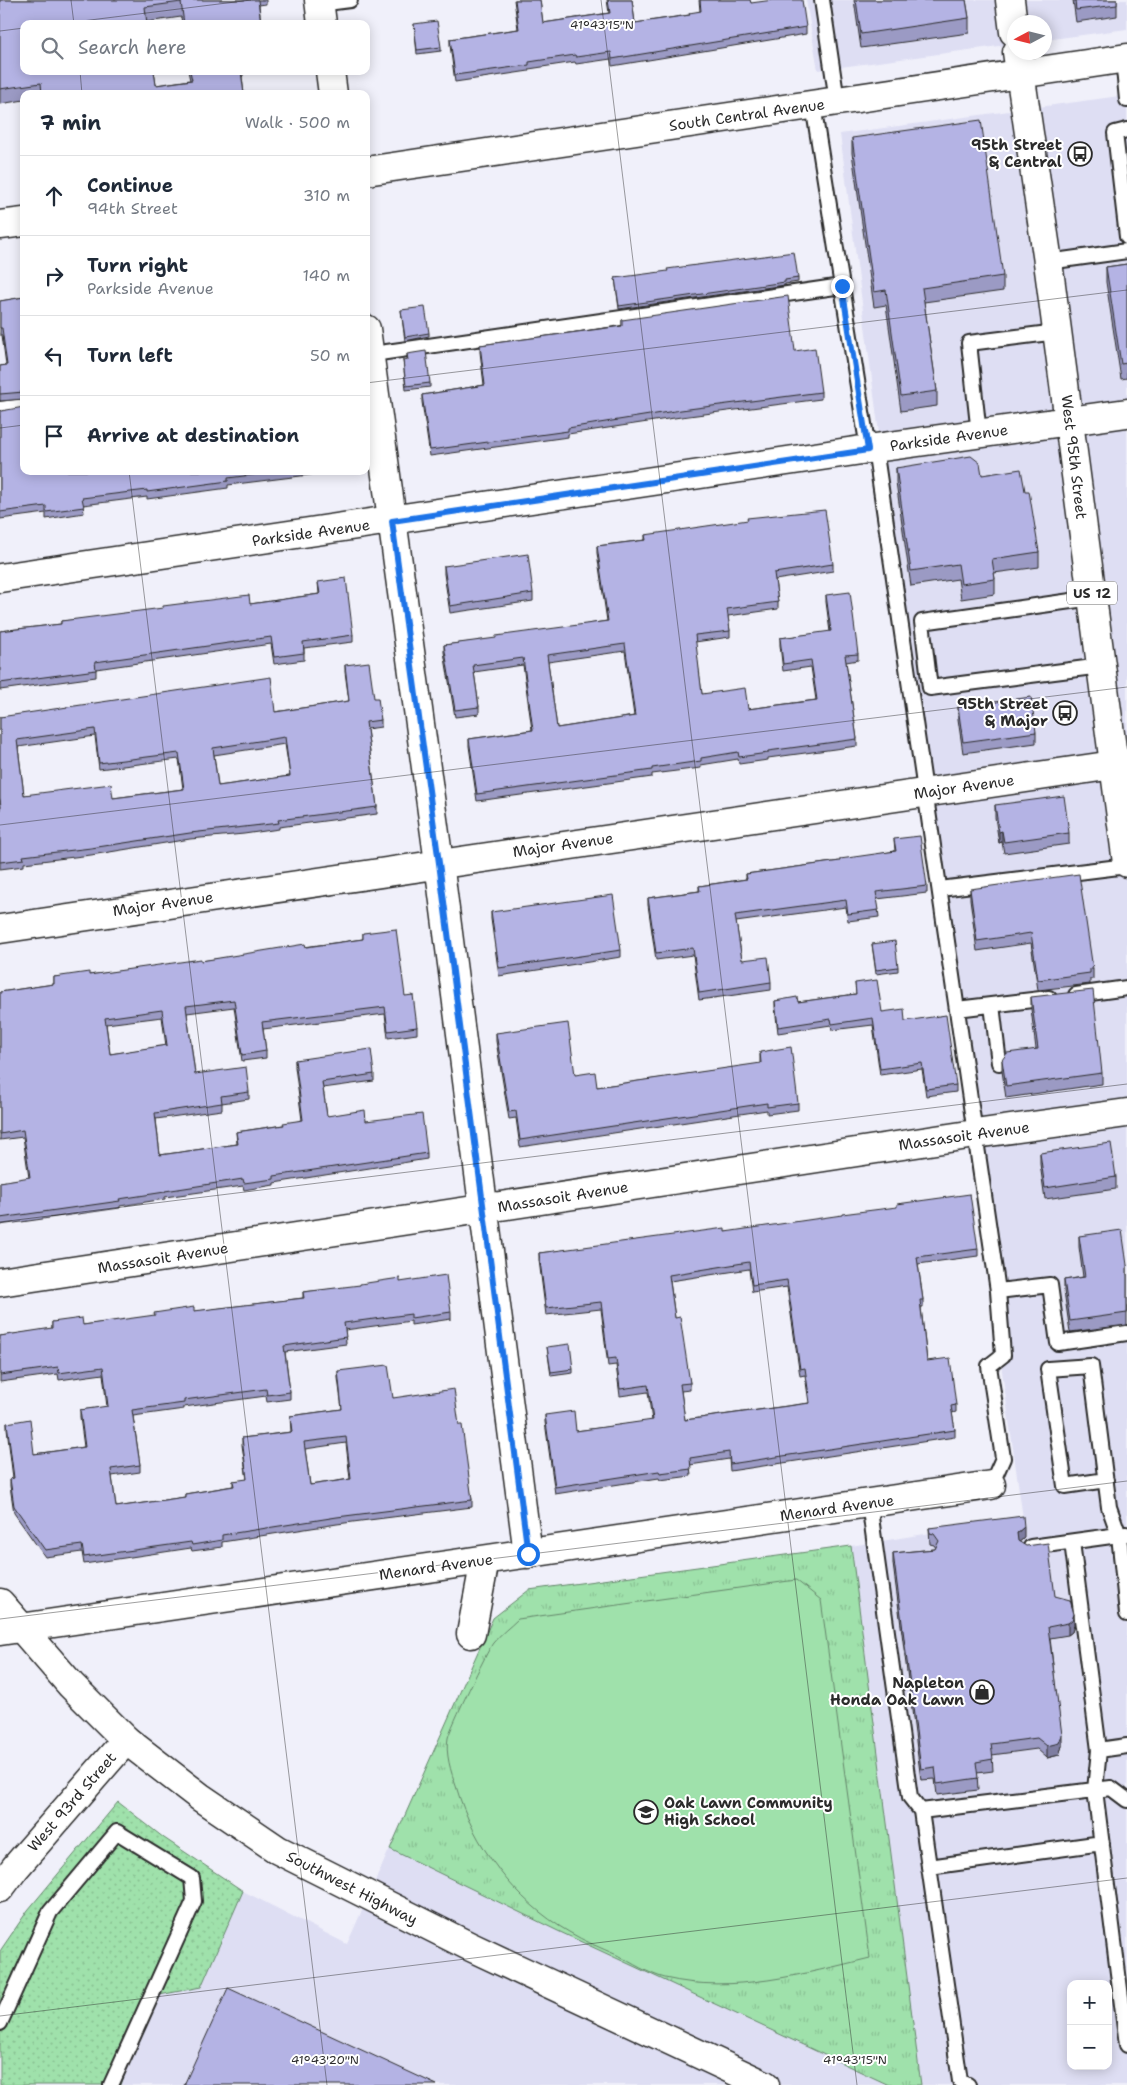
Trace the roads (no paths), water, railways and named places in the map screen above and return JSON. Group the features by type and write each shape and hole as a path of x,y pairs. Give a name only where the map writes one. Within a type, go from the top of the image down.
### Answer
{"street":[{"path":"1010,0 1012,15"},
{"name":"South Central Avenue","path":"370,170 825,103 1019,63 1125,59"},
{"name":"West 95th Street","path":"1019,63 1048,262 1101,666 1121,764 1127,864"},
{"path":"331,75 332,90"},
{"path":"370,367 439,863 482,1210 528,1554"},
{"name":"Parkside Avenue","path":"0,578 1127,413"},
{"name":"Major Avenue","path":"0,928 1121,764"},
{"name":"Massasoit Avenue","path":"0,1282 975,1134 1127,1113"},
{"name":"Menard Avenue","path":"10,1630 990,1485"},
{"path":"471,1634 485,1560"},
{"name":"Southwest Highway","path":"0,1603 10,1630 71,1685 126,1740 200,1797 278,1850 470,1947 765,2085"},
{"name":"West 93rd Street","path":"0,1888 15,1868 126,1740"}],"lane":[{"path":"320,9 350,0"},
{"path":"822,0 825,103 842,286 871,449 925,793 998,1291 1003,1355 988,1366 1003,1458 990,1485"},
{"path":"1125,59 1127,100"},
{"path":"1127,130 1115,133 1127,236"},
{"path":"1048,262 1127,251"},
{"path":"370,346 842,286"},
{"path":"979,434 969,343 1057,332"},
{"path":"0,409 20,406"},
{"path":"1092,598 922,622 930,688 1101,666"},
{"path":"940,890 1127,864"},
{"path":"957,1009 1127,988"},
{"path":"992,1004 999,1063"},
{"path":"998,1291 1050,1284 1058,1343 1127,1333"},
{"path":"1106,1480 1065,1486 1048,1368 1091,1366 1106,1480 1109,1507 1123,1535 1127,1614"},
{"path":"869,1503 882,1556 910,1797 922,1812 960,2081 968,2085"},
{"path":"1025,1547 1123,1535"},
{"path":"1072,1542 1099,1750 1096,1790 1127,2045"},
{"path":"1099,1750 1127,1746"},
{"path":"922,1812 1111,1788 1127,1800"},
{"path":"0,2023 50,1912 117,1832 192,1878 194,1901 111,2085"},
{"path":"930,1867 1102,1843"}],"place":[{"name":"95th Street & Central","path":"1080,154"},
{"name":"95th Street & Major","path":"1065,713"},
{"name":"Napleton Honda Oak Lawn","path":"982,1692"},
{"name":"Oak Lawn Community High School","path":"646,1812"}]}
